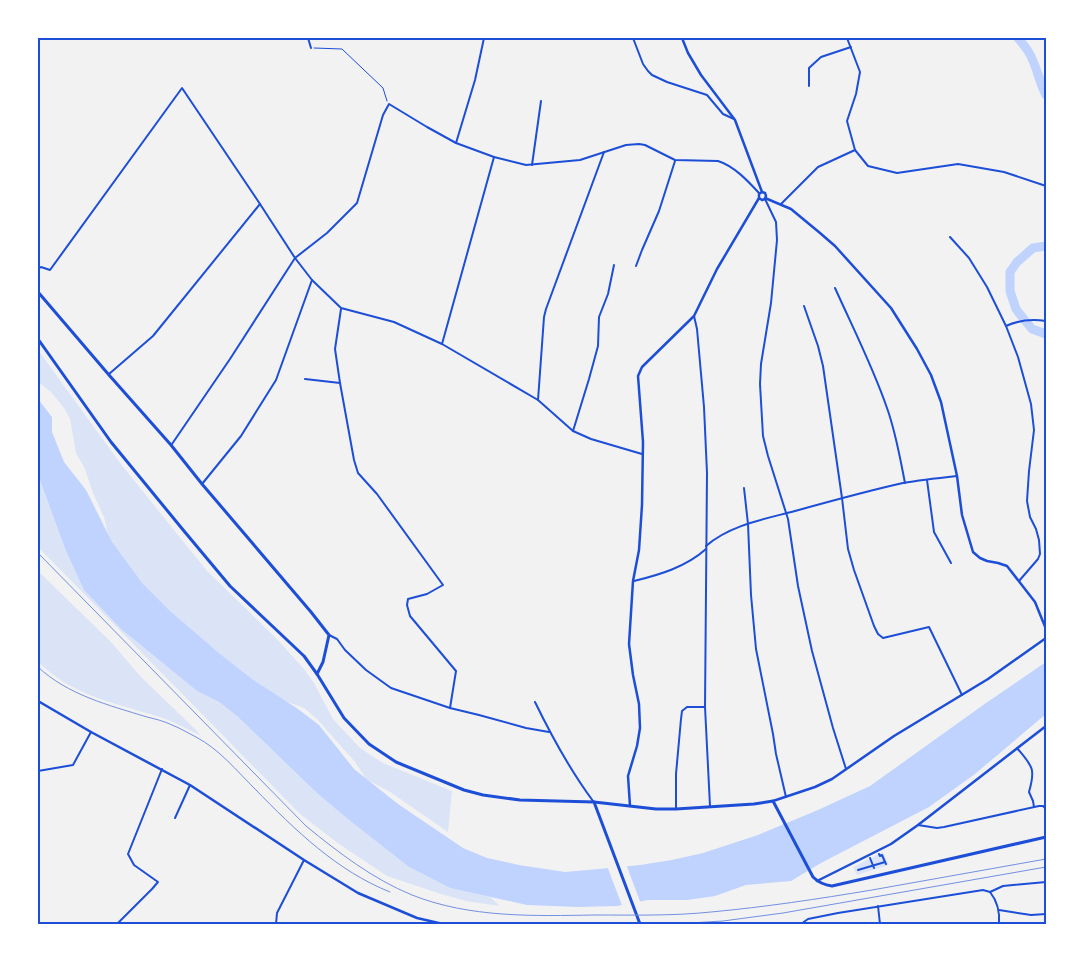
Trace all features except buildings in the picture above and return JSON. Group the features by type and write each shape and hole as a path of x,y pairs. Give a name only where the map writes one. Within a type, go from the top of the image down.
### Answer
{"main road":[{"path":"38,292 171,445 329,635 323,662 317,674"},
{"path":"38,338 111,442 230,586 304,656 344,718 369,744 396,762 464,790 483,795 520,800 594,802 656,809 710,808 773,801 813,877 825,885 832,886 1046,837"},
{"path":"594,802 640,924"}],"street":[{"path":"308,38 311,48"},
{"path":"456,143 475,80 484,38"},
{"path":"633,38 643,64 652,75 707,95 723,114 735,120"},
{"path":"630,806 628,776 640,728 639,704 632,675 628,644 633,581 639,550 642,505 643,442 638,390 639,371 694,316 717,268 759,198 760,192 735,120 700,75 682,38"},
{"path":"847,38 860,72 856,94 847,122 855,150 868,166 897,173 958,164 1004,172 1046,186"},
{"path":"810,86 809,68 821,56 851,47"},
{"path":"38,269 41,267 50,270 182,88 295,258 312,280 341,308 394,322 442,344 538,400 573,431 591,439 642,454"},
{"path":"532,165 541,101"},
{"path":"171,445 230,359 295,258 328,233 357,202 383,115 389,104 456,143 494,158 519,164 532,165 580,160 626,145 639,144 645,145 675,160 718,161 723,163 765,194 776,222 777,240 771,302 760,364 764,440 786,513 798,586 812,651 846,769"},
{"path":"780,204 818,167 855,150"},
{"path":"538,400 546,309 604,152"},
{"path":"442,344 494,158"},
{"path":"636,266 662,202 675,160"},
{"path":"759,198 762,200 765,198 792,209 835,246 891,308 899,320 931,375 941,402 957,476 962,514 973,552 980,558 1007,566 1035,602 1046,629"},
{"path":"109,375 153,336 260,204"},
{"path":"950,237 969,258 1006,326 1018,358 1031,404 1034,430 1027,501 1030,518 1039,540 1040,554 1019,581"},
{"path":"573,431 598,346 599,316 608,294 614,265"},
{"path":"202,484 241,436 276,380 312,280"},
{"path":"835,288 878,382 898,446 905,483"},
{"path":"804,306 823,366 850,558 878,634 883,638 929,627 962,695"},
{"path":"341,308 335,349 354,460 358,473 377,494 443,585 428,594 408,599 407,605 410,616 456,671 450,708"},
{"path":"694,316 697,329 704,407 706,473 705,707 710,808"},
{"path":"1006,326 1021,321 1046,321"},
{"path":"305,380 340,383"},
{"path":"633,581 676,568 701,554 712,541 748,524 905,483 957,476"},
{"path":"928,480 934,532 951,563"},
{"path":"744,488 756,649 786,797"},
{"path":"329,635 337,639 345,650 366,670 390,688 450,708 526,728 549,732"},
{"path":"773,801 815,787 832,779 894,736 962,695 1046,638"},
{"path":"38,701 190,786 358,893 417,918 443,924"},
{"path":"535,702 549,732 577,779 594,802"},
{"path":"676,809 676,774 682,711 687,707 705,707"},
{"path":"817,881 879,850 918,825 1046,726"},
{"path":"38,771 73,765 91,732"},
{"path":"1017,748 1033,771 1029,792 1034,806"},
{"path":"117,924 158,882 134,865 128,854 162,770"},
{"path":"175,818 190,786"},
{"path":"918,825 937,828 999,816 1034,806 1043,806 1046,809"},
{"path":"858,870 885,863 882,855 880,856 879,854"},
{"path":"870,858 873,867"},
{"path":"276,924 278,912 304,860"},
{"path":"990,892 1003,886 1046,882"},
{"path":"801,924 808,920 878,906 982,890 990,892 996,899 999,910 999,924"},
{"path":"878,906 880,924"},
{"path":"999,910 1031,915 1046,914"}],"path":[{"path":"311,48 342,48 383,88 389,104"}],"shaded area":[{"path":"38,350 120,463 207,571 276,638 304,669 314,683 333,719 360,748 383,763 452,791 448,832 390,792 366,779 355,762 317,719 304,708 282,700 260,684 186,642 110,543 104,517 85,469 76,453 70,419 51,392 38,382"},
{"path":"38,475 66,551 84,590 121,629 197,691 219,702 237,716 318,794 409,867 450,888 490,897 500,906 466,901 387,876 339,844 300,814 38,547"},
{"path":"38,571 111,642 142,678 201,736 163,718 74,688 52,674 38,662"},
{"path":"883,852 889,865 857,875 853,867"}],"water":[{"path":"38,399 52,417 52,432 64,462 86,490 112,542 142,583 170,611 220,654 252,679 319,725 354,769 398,804 463,848 487,858 565,872 672,860 703,853 758,835 870,786 1046,662 1046,714 975,774 929,807 821,863 791,881 746,885 715,896 687,900 648,900 617,906 578,907 527,905 450,888 409,867 349,820 318,794 237,716 219,702 197,691 121,629 84,590 66,551 38,475"}],"pier":[{"path":"626,864 641,904 623,908 607,866"}],"waterway":[{"path":"1018,38 1025,46 1035,65 1046,95"},
{"path":"1046,246 1033,248 1017,262 1010,272 1010,291 1016,309 1032,329 1046,334"}],"railway":[{"path":"38,553 306,826 370,873 398,889 434,903 479,912 549,916 697,913 832,897 1046,859"},
{"path":"38,667 50,677 75,692 132,713 166,722 204,742 227,761 301,834 318,848 352,873 390,892"},
{"path":"568,923 690,923 723,921 783,913 1046,867"}]}
